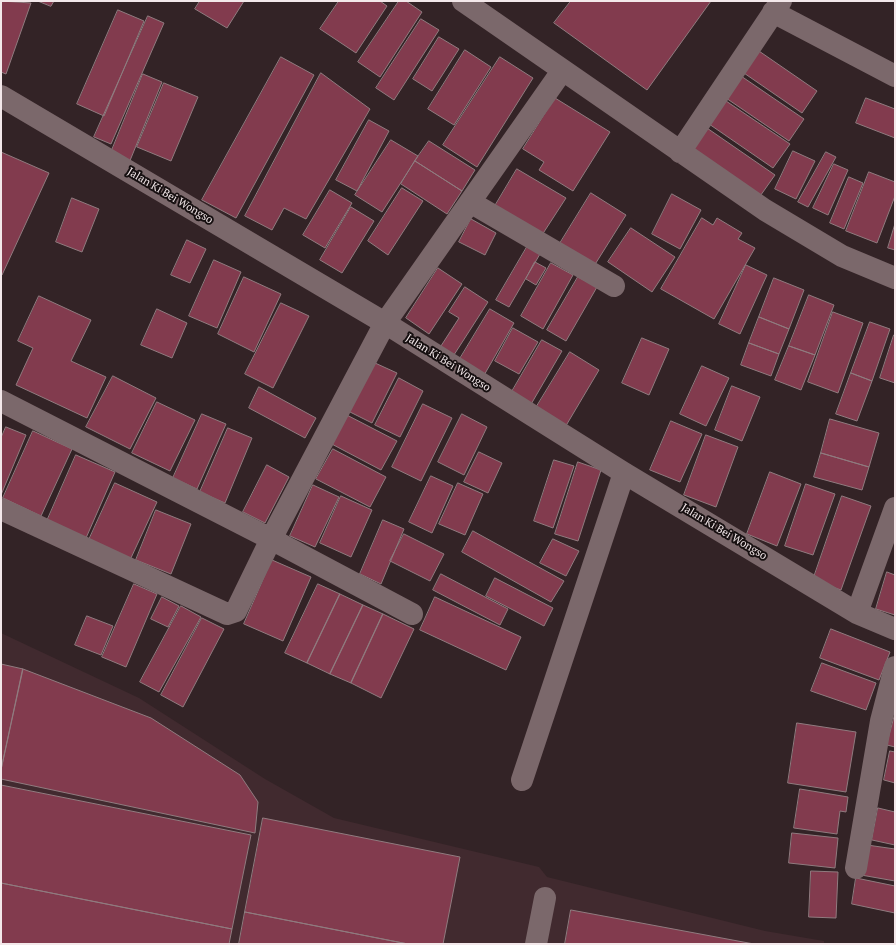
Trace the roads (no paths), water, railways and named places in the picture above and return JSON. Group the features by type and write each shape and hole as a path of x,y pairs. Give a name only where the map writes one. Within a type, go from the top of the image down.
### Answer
{"street":[{"path":"463,1 562,71 765,210 842,256 895,278"},
{"path":"680,152 777,7 895,76"},
{"path":"1,509 227,614 237,610 271,539 385,323 562,71"},
{"name":"Jalan Ki Bei Wongso","path":"1,96 385,323 624,473 858,612 895,629"},
{"path":"470,202 614,286"},
{"path":"1,401 271,539 412,614"},
{"path":"522,780 624,473"},
{"path":"858,612 895,508"},
{"path":"856,868 881,721 895,667"},
{"path":"536,944 545,898"}]}
